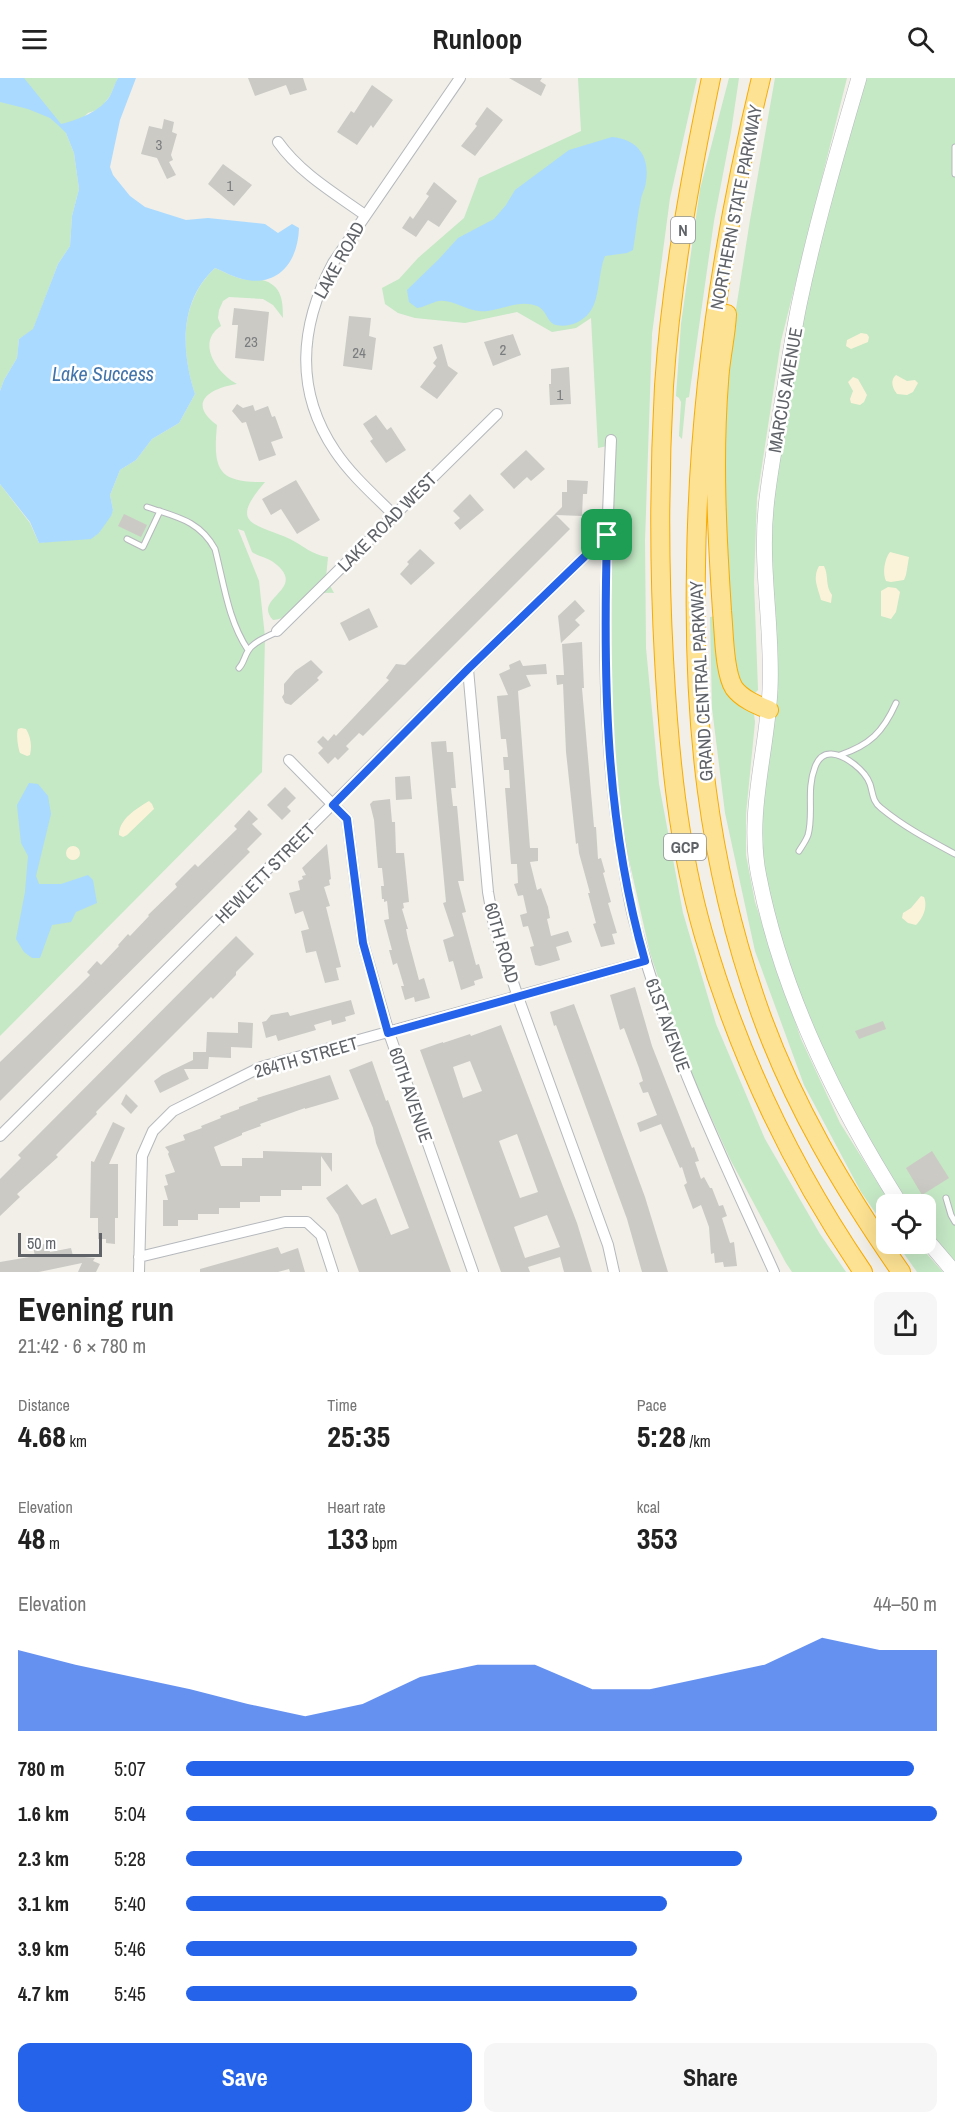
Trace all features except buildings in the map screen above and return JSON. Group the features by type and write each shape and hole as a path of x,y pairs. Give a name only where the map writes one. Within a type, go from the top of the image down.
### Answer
{"highway":[{"name":"N","path":"665,383 685,213 711,78"},
{"name":"NORTHERN STATE PARKWAY","path":"712,336 732,216 761,78"},
{"path":"732,216 727,318 719,381 716,455 716,529 725,651 734,688 750,701 769,710"},
{"name":"GRAND CENTRAL PARKWAY","path":"712,336 700,459 695,620 700,738 717,857 736,935 760,1010 791,1085 826,1157 868,1225 901,1272"},
{"name":"GRAND CENTRAL PARKWAY","path":"665,383 660,539 665,685 674,777 691,878 704,934 728,1008 756,1082 790,1153 829,1222 864,1272"}],"main road":[{"name":"MARCUS AVENUE","path":"859,78 826,191 803,289 768,491 764,546 770,669 769,710 756,811 755,843 758,875 766,908 783,963 815,1048 853,1126 894,1194"},
{"path":"936,1251 954,1272"}],"street":[{"name":"LAKE ROAD","path":"394,515 364,486 336,453 324,433 316,413 307,371 308,331 321,287 333,263 460,78"},
{"path":"278,142 307,173 365,215"},
{"name":"LAKE ROAD WEST","path":"278,631 497,414"},
{"name":"61ST AVENUE","path":"610,440 605,673 608,757 627,889 645,961 664,1019 687,1077 774,1272"},
{"name":"HEWLETT STREET","path":"0,1136 468,669 607,535"},
{"name":"60TH ROAD","path":"468,669 488,892 494,926 608,1245 614,1272"},
{"name":"60TH AVENUE","path":"290,760 347,819 363,943 388,1033 473,1272"},
{"name":"264TH STREET","path":"139,1257 142,1156 153,1131 173,1111 261,1067 645,961"},
{"path":"139,1272 139,1257 285,1222 307,1222 321,1235 333,1272"}],"lane":[{"path":"955,147 955,174"},
{"path":"147,507 194,525 210,540 215,549 231,618 237,634 248,650"},
{"path":"127,539 143,547 160,511"},
{"path":"239,668 248,650 265,637 278,631"},
{"path":"840,755 855,750 870,741 888,721 896,703"},
{"path":"799,851 808,835 810,785 815,766 826,754 840,755 850,760 869,781 873,798 879,806 926,839 955,854"},
{"path":"946,1198 955,1222"}],"green space":[{"path":"0,78 118,78 110,96 100,109 88,113 66,133 74,153 79,189 72,216 70,246 58,264 33,330 19,339 17,358 0,391"},
{"path":"578,78 697,78 670,198 652,334 645,541 646,648 659,784 683,913 716,1024 765,1139 820,1234 846,1272 792,1272 786,1263 730,1159 687,1064 650,953 622,829 613,744 608,661 612,445 598,448 591,318 576,328 552,332 517,312 465,323 415,318 398,313 385,304 382,288 399,279 418,258 464,218 479,178 581,131"},
{"path":"729,78 739,78 714,221 689,397 686,398 682,439 679,436 681,402 676,396 681,324 700,189"},
{"path":"775,78 847,78 781,341 757,498 754,582 758,690 752,696 736,679 724,590 722,471 728,360"},
{"path":"859,78 955,78 955,1272 936,1250 936,1194 894,1194 829,1078 758,875 769,710 764,546 794,335"},
{"path":"215,268 242,279 259,279 269,282 280,294 283,312 283,318 273,305 263,299 229,297 223,301 219,310 218,318 221,326 213,333 210,341 212,358 223,373 237,384 211,393 203,403 203,409 208,417 217,425 218,463 228,476 237,480 265,482 248,507 247,515 250,521 328,557 326,578 334,593 314,596 288,615 273,620 268,612 269,606 283,588 286,581 284,574 274,563 252,552 244,531 238,529 259,581 265,637 262,772 0,1036 0,484 30,523 39,543 99,533 113,510 110,495 120,470 136,460 152,439 179,423 195,394 187,361 186,328 195,296 203,281"},
{"path":"716,616 722,677 729,696 754,714 746,814 746,855 755,902 801,1039 840,1123 885,1194 876,1194 876,1214 861,1192 804,1085 755,951 725,813 712,708 710,617"},
{"path":"904,1254 927,1254 943,1272 917,1272"}],"sand":[{"path":"861,333 867,334 868,342 851,349 846,346 847,340"},
{"path":"896,375 907,381 915,380 918,383 913,392 907,395 897,394 892,384"},
{"path":"853,377 858,379 867,395 860,405 851,403 850,399 853,391 848,382"},
{"path":"890,552 909,557 904,580 886,581 885,566"},
{"path":"819,566 824,566 828,588 832,595 831,603 821,600 816,579"},
{"path":"888,587 896,588 900,592 896,612 891,619 881,616 881,591"},
{"path":"21,728 26,729 30,738 31,752 27,756 20,753 17,731"},
{"path":"149,801 154,809 127,835 123,837 119,835 125,819"},
{"path":"73,846 78,848 80,853 78,858 73,860 68,858 66,853 68,848"},
{"path":"921,896 924,897 925,905 923,916 916,925 908,923 902,918 903,913 911,908"}],"water":[{"name":"Lake Success","path":"0,78 24,78 61,124 82,117 101,106 110,96 118,78 136,78 120,120 110,167 113,175 130,196 145,207 186,220 208,218 265,224 278,233 292,224 299,228 295,252 284,270 276,276 255,281 239,278 215,268 203,281 189,311 186,327 187,361 195,394 179,423 152,439 136,460 120,470 110,495 113,510 111,516 99,533 91,539 39,543 30,522 0,484 0,391 17,358 19,339 33,329 58,264 70,246 72,216 79,189 74,153 66,133 50,118 28,109 0,102"},
{"path":"612,137 628,141 640,150 646,164 646,183 633,250 605,256 593,308 583,319 570,325 556,325 551,322 543,310 530,304 479,311 444,301 417,308 409,302 407,290 458,238 494,219 515,190 569,150"},
{"path":"29,783 38,784 48,796 51,814 36,876 39,884 61,884 88,875 93,880 97,903 76,912 71,922 52,925 40,958 32,958 24,952 16,939 25,892 28,856 21,843 17,805"}],"route":[{"path":"607,535 605,673 608,757 627,889 645,961 388,1033 363,943 347,819 333,805 468,669 607,535"}]}
